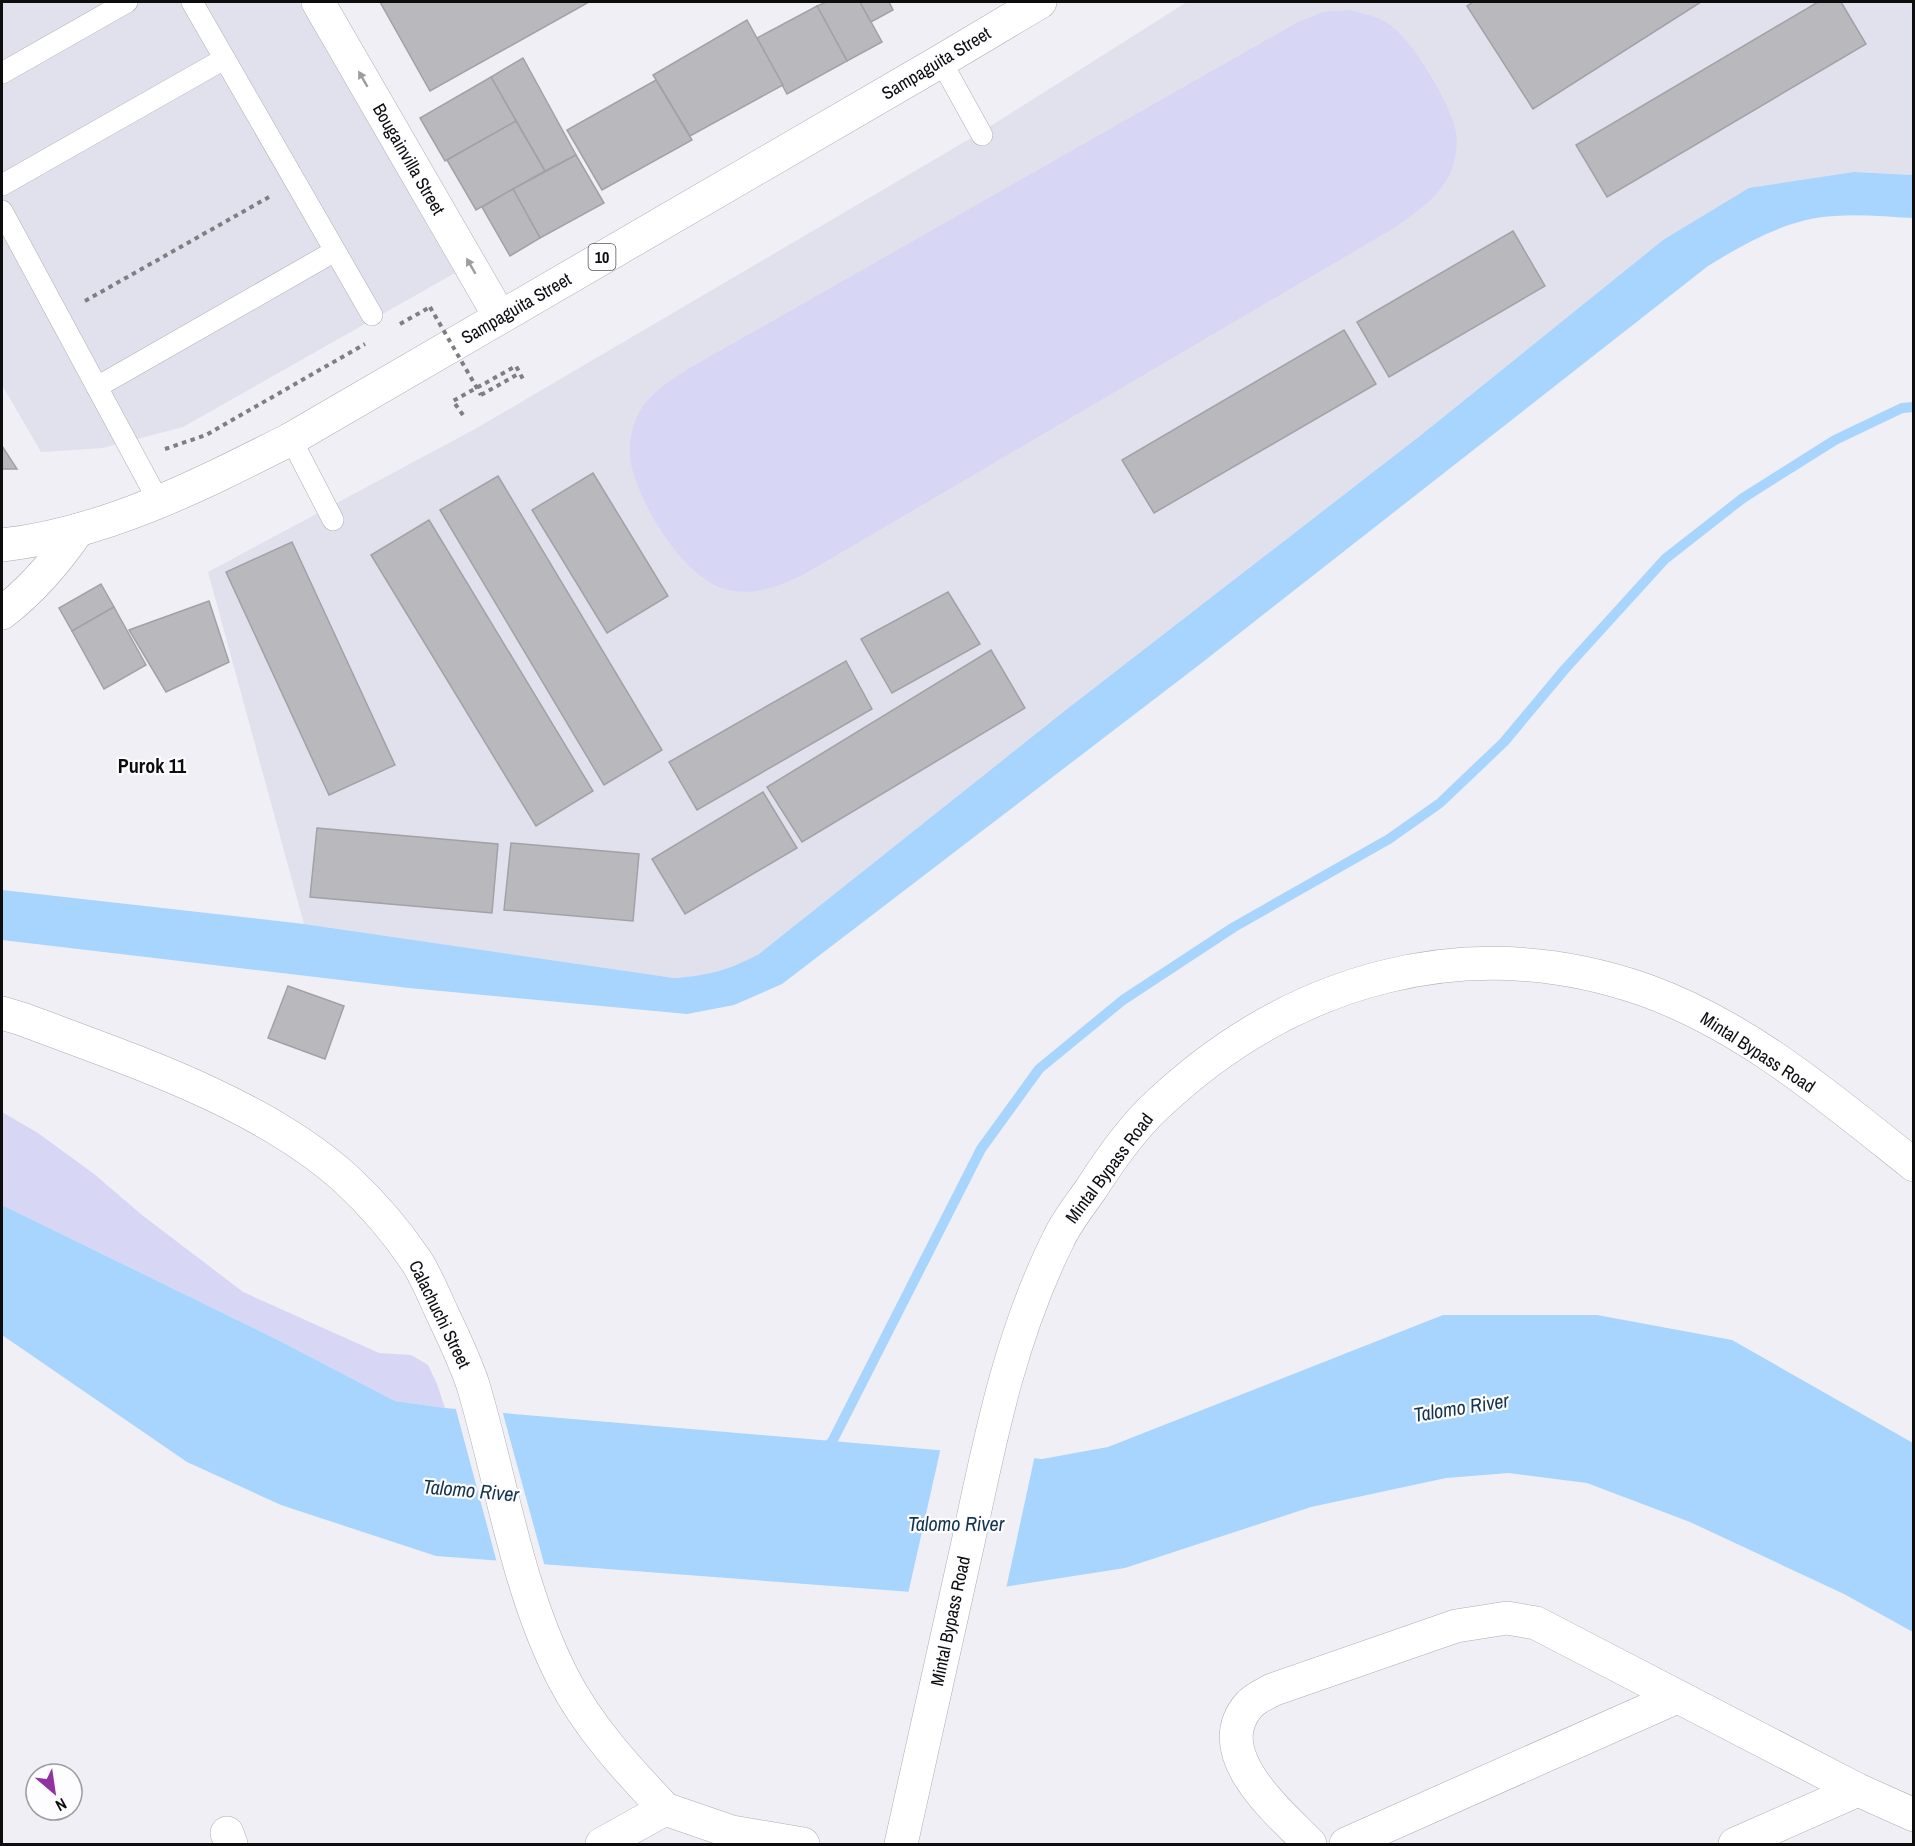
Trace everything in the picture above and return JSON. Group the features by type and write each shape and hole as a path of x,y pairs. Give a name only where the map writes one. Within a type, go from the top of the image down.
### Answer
{"main road":[{"name":"Bougainvilla Street","path":"318,2 500,316"},
{"name":"Sampaguita Street","path":"2,545 78,530 159,502 291,439 941,61 1037,2"},
{"path":"2,613 38,581 57,560 78,530"},
{"name":"Mintal Bypass Road","path":"901,1845 1000,1395 1029,1307 1060,1234 1107,1164 1154,1107 1211,1059 1277,1017 1342,988 1412,969 1467,964 1533,964 1592,974 1646,990 1694,1010 1747,1040 1828,1097 1914,1165"},
{"name":"Calachuchi Street","path":"2,1013 159,1071 244,1112 298,1142 345,1179 385,1218 418,1263 454,1338 472,1383 531,1600 562,1676 603,1740 664,1809"},
{"path":"1310,1845 1263,1795 1249,1776 1239,1756 1236,1734 1239,1720 1250,1704 1272,1690 1456,1626 1507,1618 1536,1623 1858,1790 1914,1815"},
{"path":"1346,1845 1677,1697"},
{"path":"1735,1845 1858,1790"},
{"path":"602,1845 664,1809 732,1832 803,1845"}],"lane":[{"path":"2,73 95,9 127,2"},
{"path":"192,2 372,315"},
{"path":"2,185 224,59"},
{"path":"941,61 982,135"},
{"path":"2,211 159,502"},
{"path":"97,387 335,251"},
{"path":"291,439 333,520"}],"path":[{"path":"58,316 296,182"},
{"path":"392,329 430,307 481,395 520,373"},
{"path":"136,459 206,435 373,340"},
{"path":"463,416 453,401 516,366 524,381"}],"shaded area":[{"path":"2,2 299,2 455,273 183,427 103,448 41,452 2,385"},
{"path":"1187,2 1913,2 1913,175 1854,172 1663,240 1421,435 1067,709 759,954 737,966 708,975 674,978 304,924 208,572 475,429 978,134"},
{"path":"1349,10 1373,16 1385,22 1404,38 1434,80 1450,113 1457,139 1454,162 1445,183 1422,207 1394,228 798,577 770,588 750,592 729,590 713,584 696,573 681,557 654,520 636,481 630,458 634,423 644,404 661,387 688,369 1298,22 1323,12"},
{"path":"2,1112 38,1133 94,1174 142,1215 243,1292 379,1353 411,1355 428,1365 445,1408 395,1401 274,1338 2,1205"}],"water":[{"path":"1854,172 1913,175 1913,218 1845,215 1801,221 1753,240 1708,266 1199,665 782,984 734,1005 687,1014 409,988 2,940 2,890 304,924 674,978 708,974 728,968 759,954 1067,709 1421,435 1663,240 1749,188"},
{"name":"Talomo River","path":"2,1205 274,1338 395,1401 445,1408 1042,1459 1108,1447 1443,1315 1597,1315 1732,1340 1913,1443 1913,1632 1844,1594 1690,1522 1587,1483 1509,1473 1446,1478 1311,1507 1125,1568 952,1595 436,1556 281,1505 187,1462 2,1335"}],"pier":[{"path":"455,1406 502,1410 545,1567 497,1563"},
{"path":"941,1447 1035,1455 1006,1589 952,1598 908,1594"}],"building":[{"path":"380,2 589,2 430,91"},
{"path":"826,2 860,2 882,42 847,61 817,6"},
{"path":"860,2 889,2 893,10 871,22"},
{"path":"1473,2 1701,2 1533,109 1467,6"},
{"path":"1818,2 1841,2 1866,44 1607,197 1576,145"},
{"path":"817,6 847,61 787,94 757,38"},
{"path":"747,20 783,85 690,136 653,75"},
{"path":"523,58 576,155 545,171 491,77"},
{"path":"491,77 516,121 445,161 420,118"},
{"path":"656,80 692,140 602,190 567,130"},
{"path":"516,121 545,171 476,210 447,160"},
{"path":"576,155 604,203 540,238 513,189"},
{"path":"513,189 540,238 510,256 482,207"},
{"path":"1513,231 1545,286 1389,377 1357,322"},
{"path":"1344,330 1376,384 1154,513 1122,460"},
{"path":"2,446 17,469 2,469"},
{"path":"593,473 668,596 607,633 532,510"},
{"path":"498,476 662,750 604,785 440,510"},
{"path":"429,520 593,791 536,826 371,555"},
{"path":"292,542 395,765 329,795 226,572"},
{"path":"101,584 114,607 72,631 59,608"},
{"path":"948,592 980,644 892,693 861,639"},
{"path":"209,601 229,662 166,692 129,630"},
{"path":"114,607 146,665 104,689 72,631"},
{"path":"991,650 1025,708 802,842 767,787"},
{"path":"846,661 872,709 697,810 669,762"},
{"path":"763,792 797,848 685,914 652,859"},
{"path":"317,828 498,844 492,913 310,897"},
{"path":"511,843 639,854 633,921 504,910"},
{"path":"288,986 344,1006 325,1059 268,1038"}],"waterway":[{"path":"826,1449 833,1440 981,1149 1039,1069 1123,1000 1234,927 1389,839 1440,803 1504,742 1565,669 1665,559 1743,498 1835,440 1902,408 1914,407"}],"district":[{"name":"Purok 11","path":"152,765"}]}
